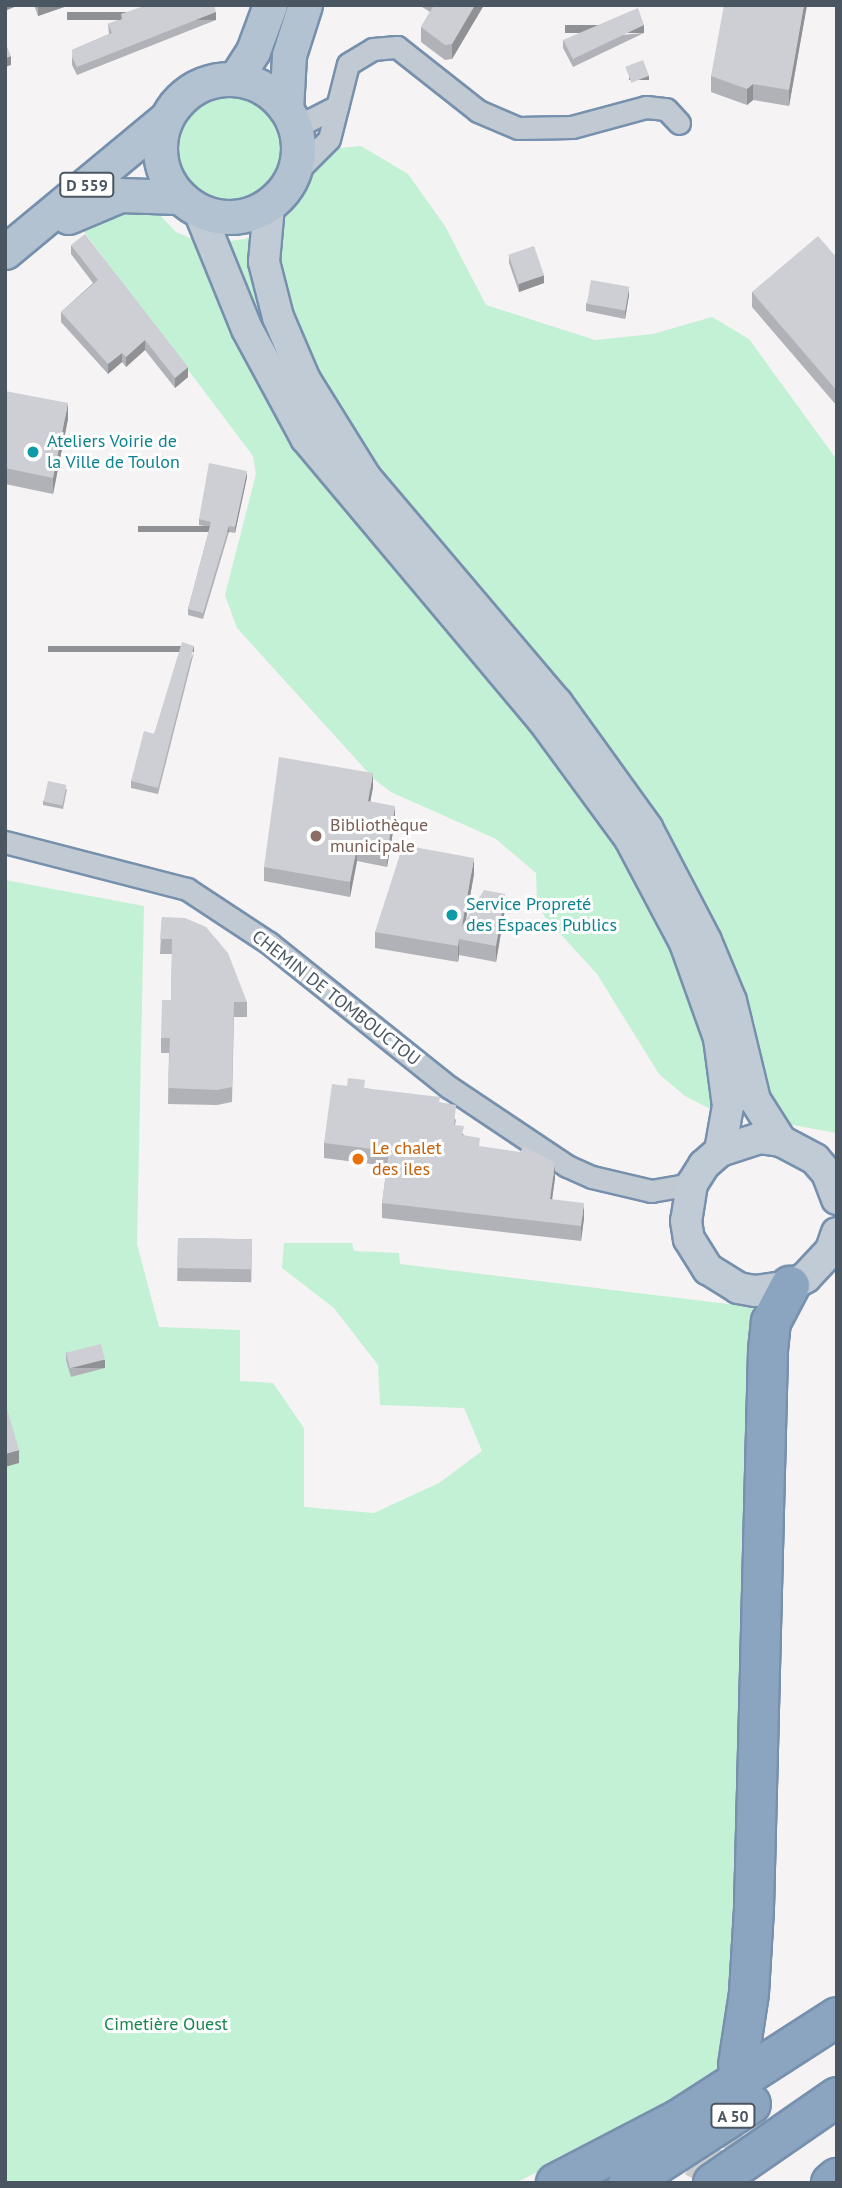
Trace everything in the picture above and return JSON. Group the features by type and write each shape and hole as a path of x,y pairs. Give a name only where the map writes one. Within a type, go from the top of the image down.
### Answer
{"highway":[{"path":"738,2064 754,1908 768,1350 771,1322 790,1286"},
{"path":"556,2183 679,2119 837,2017"},
{"name":"A 50","path":"628,2183 837,2046"},
{"name":"A 50","path":"713,2183 837,2097"},
{"path":"831,2183 837,2178"}],"main road":[{"path":"235,79 253,51 270,5"},
{"path":"305,5 289,55 289,113 299,145 294,174 269,206 263,243 270,288 311,392 366,478 557,703 647,828 706,941 731,1001 755,1100 781,1141"},
{"path":"289,113 272,93 235,79 194,88 165,119 159,152 168,184 189,204 247,329 306,438 542,719 591,781 636,850 685,943 719,1038 728,1106 720,1151"},
{"name":"D 559","path":"6,251 165,119"},
{"name":"D 559","path":"6,251 95,203 120,195 189,204"},
{"path":"189,204 234,218 269,206"},
{"path":"836,1194 815,1159 781,1141 739,1142 720,1151 692,1184 686,1221 697,1255 722,1280 755,1291 790,1286 820,1265 837,1233"}],"street":[{"path":"294,174 324,148 348,64 373,49 397,47 478,111 518,128 572,127 646,107 666,109 679,123"},
{"path":"289,113 307,121 337,106"},
{"name":"CHEMIN DE TOMBOUCTOU","path":"5,842 187,888 269,943 449,1087 545,1152 593,1177 651,1191 692,1184"},
{"name":"CHEMIN DE TOMBOUCTOU","path":"651,1191 686,1221"}],"green space":[{"path":"228,94 249,98 267,110 279,128 283,149 279,170 267,188 249,200 228,204 207,200 189,188 177,170 173,149 177,128 189,110 207,98"},
{"path":"361,146 408,174 445,226 486,305 595,340 653,334 712,317 749,339 837,460 837,1133 714,1111 685,1096 659,1074 597,974 545,917 537,903 536,873 496,839 391,792 374,779 237,628 225,595 256,474 253,456 85,233 84,219 94,214 153,208 176,232 204,244 245,239 279,222 297,202 312,163 330,149"},
{"name":"Cimetière Ouest","path":"5,880 144,906 137,1244 159,1327 240,1330 240,1381 273,1383 304,1428 304,1507 374,1513 439,1483 482,1451 464,1408 380,1405 378,1365 334,1308 282,1268 284,1243 352,1243 354,1251 399,1253 400,1264 753,1307 736,1914 725,2066 648,2118 515,2183 5,2183"}],"building":[{"path":"147,5 214,5 216,12 77,67 72,50 112,33 108,24 122,19 121,14"},
{"path":"434,5 475,5 452,44 445,45 421,27"},
{"path":"724,5 804,5 789,90 753,84 747,89 711,76"},
{"path":"638,8 644,25 573,59 563,40"},
{"path":"5,42 11,56 5,58"},
{"path":"643,60 649,76 631,83 625,67"},
{"path":"85,234 188,367 175,378 145,340 126,357 122,353 108,364 61,312 98,280 71,245"},
{"path":"818,236 837,258 837,391 752,292"},
{"path":"534,246 544,275 519,284 508,255"},
{"path":"591,280 629,287 625,310 587,304"},
{"name":"Ateliers Voirie de la Ville de Toulon","path":"5,391 68,403 53,478 5,468"},
{"path":"209,463 247,471 235,527 229,526 203,613 188,609 211,522 199,519"},
{"path":"182,642 194,646 158,788 131,781 144,731 154,734"},
{"path":"279,757 373,773 368,801 395,806 387,853 357,847 350,882 264,867"},
{"path":"48,781 67,785 62,805 44,802"},
{"name":"Service Propreté des Espaces Publics","path":"403,845 474,858 462,926 484,890 505,894 496,946 459,939 458,946 375,932"},
{"path":"162,917 185,918 206,927 228,953 247,1002 234,1002 232,1087 217,1090 168,1088 170,1038 161,1038 162,1000 171,1000 172,939 160,939"},
{"path":"348,1078 365,1080 364,1088 440,1097 439,1102 456,1105 454,1125 464,1126 462,1135 480,1138 479,1146 520,1152 524,1146 555,1163 550,1199 584,1203 581,1226 382,1203 389,1151 324,1143 332,1084 347,1086"},
{"path":"178,1238 252,1239 251,1269 177,1268"},
{"path":"101,1344 105,1360 70,1368 66,1353"},
{"path":"5,1402 19,1450 5,1454"}],"tunnel":[{"path":"702,2183 720,2147 733,2096"}],"place":[{"name":"Ateliers Voirie de la Ville de Toulon","path":"33,452"},
{"name":"Bibliothèque municipale","path":"316,836"},
{"name":"Service Propreté des Espaces Publics","path":"452,915"},
{"name":"Le chalet des iles","path":"358,1159"}]}
